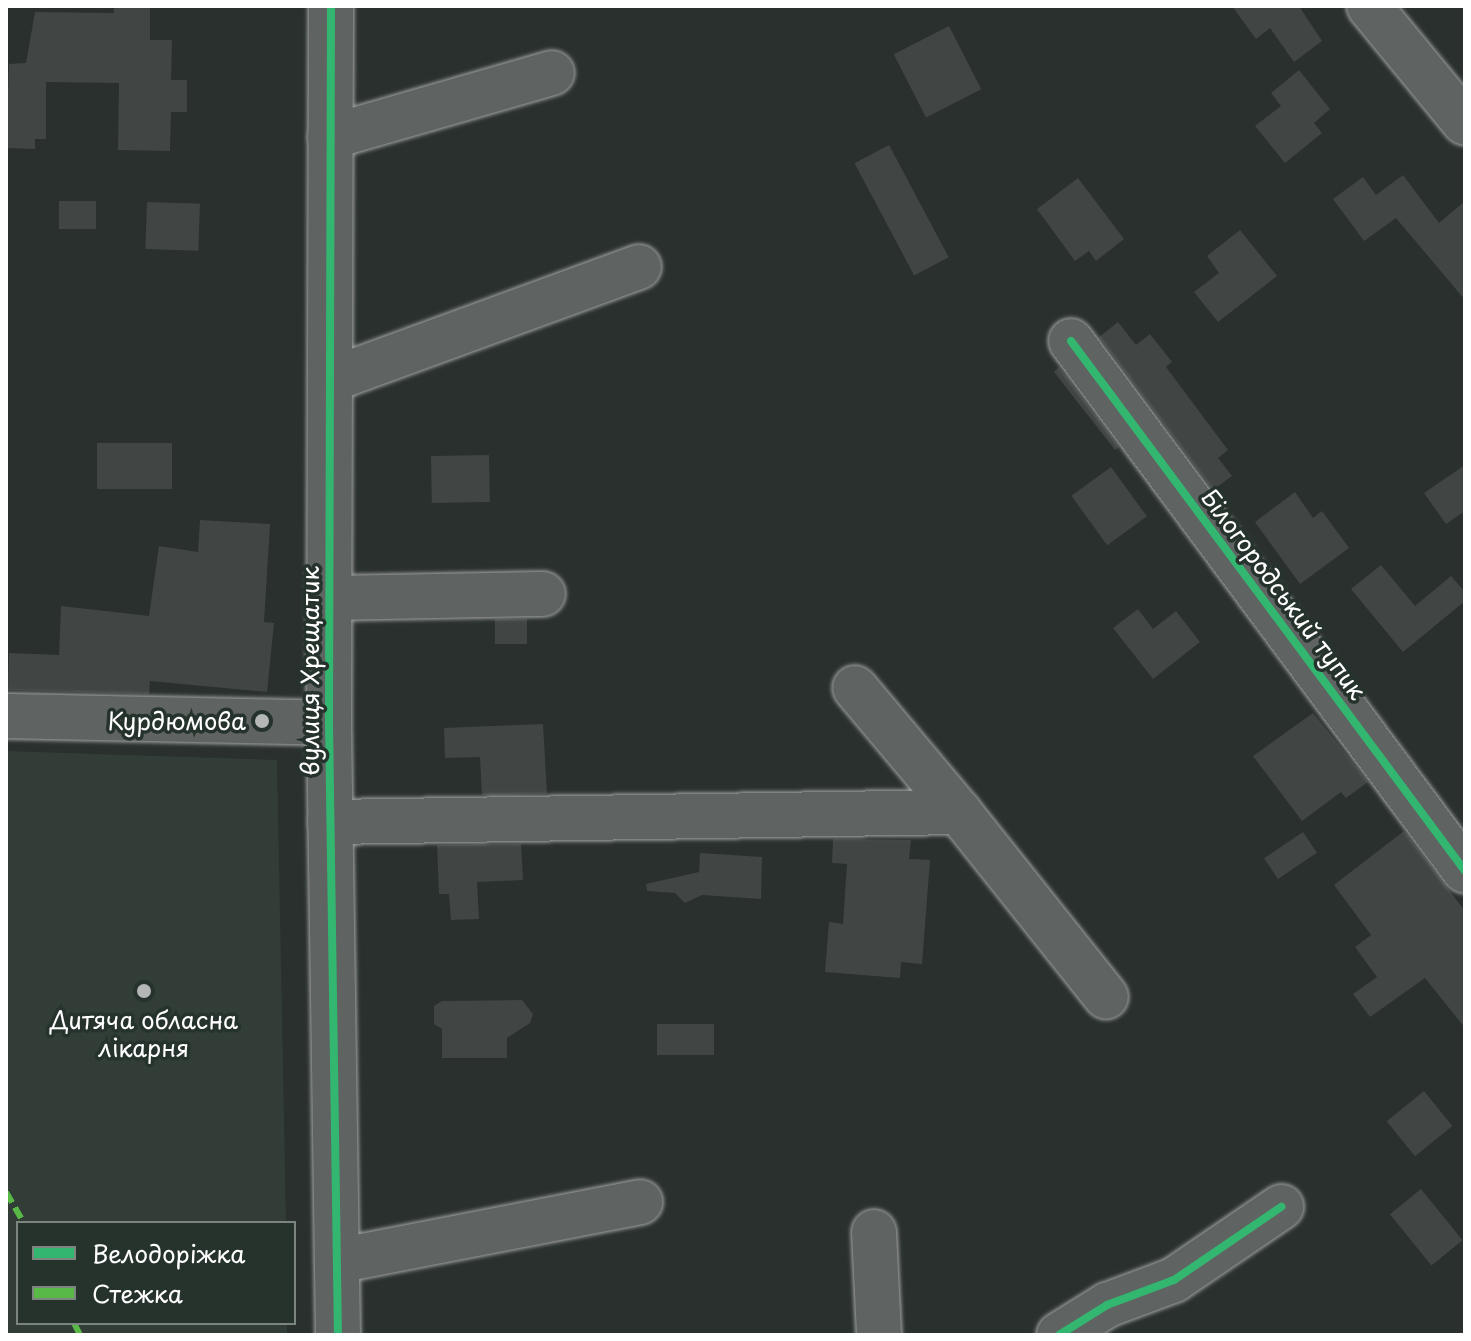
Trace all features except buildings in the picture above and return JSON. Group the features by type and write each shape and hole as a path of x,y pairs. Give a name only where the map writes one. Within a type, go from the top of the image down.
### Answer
{"street":[{"name":"вулиця Хрещатик","path":"331,6 329,723 338,1335"},
{"path":"1369,6 1465,123"},
{"path":"330,137 552,73"},
{"path":"330,380 639,267"},
{"name":"Білогородський тупик","path":"1071,341 1465,871"},
{"path":"329,598 543,594"},
{"path":"855,688 959,812 1106,997"},
{"path":"6,716 329,723"},
{"path":"330,822 959,812"},
{"path":"337,1261 640,1202"},
{"path":"1059,1335 1107,1305 1174,1280 1281,1207"},
{"path":"874,1232 879,1335"}],"shaded area":[{"name":"Дитяча обласна лікарня","path":"6,751 277,760 286,1221 16,1221 16,1325 287,1325 287,1335 6,1335"}],"marked path":[{"path":"6,1192 23,1221"},
{"path":"75,1325 80,1335"}],"cycle path":[{"path":"331,6 329,723 338,1335"},
{"path":"1071,341 1465,871"},
{"path":"1059,1335 1107,1305 1174,1280 1281,1207"}],"place":[{"name":"Курдюмова","path":"262,721"},
{"name":"Дитяча обласна лікарня","path":"144,991"}]}
